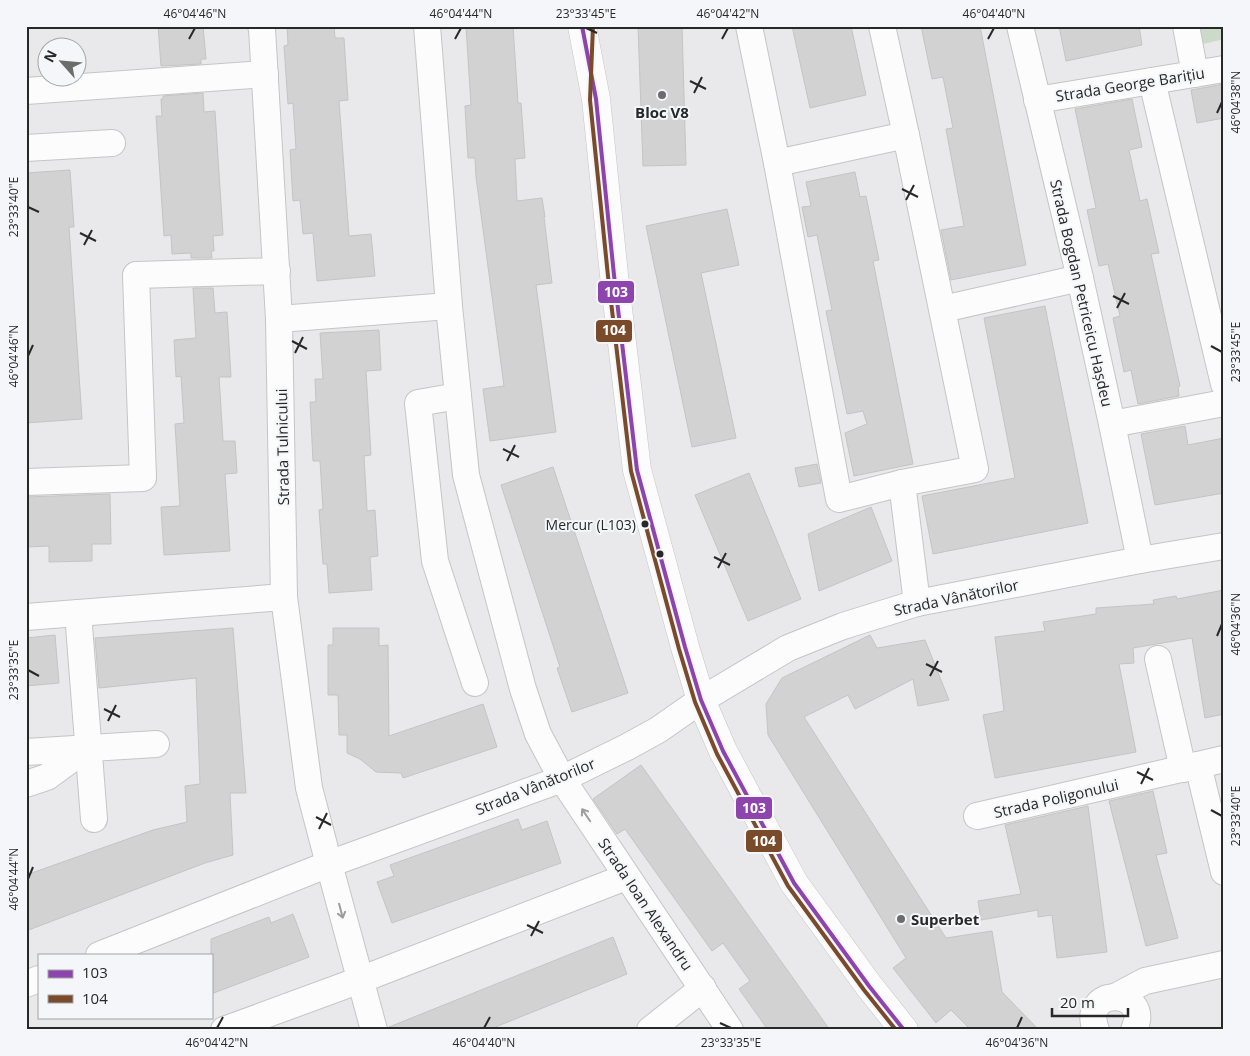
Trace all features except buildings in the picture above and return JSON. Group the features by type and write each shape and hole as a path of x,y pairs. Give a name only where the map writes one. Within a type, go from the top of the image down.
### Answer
{"main road":[{"path":"582,26 596,99 637,470 701,700 723,752 794,883 869,986 904,1030"},
{"path":"596,99 599,26"}],"street":[{"name":"Strada Tulnicului","path":"261,26 280,319 284,597 309,788 374,1030"},
{"name":"Strada Ioan Alexandru","path":"427,26 449,306 466,475 523,689 538,734 562,779 730,1030"},
{"path":"749,26 777,163 839,499 902,483 975,469 882,26"},
{"name":"Strada Bogdan Petriceicu Hașdeu","path":"1020,26 1080,278 1140,560"},
{"path":"1186,26 1195,74"},
{"name":"Strada George Barițiu","path":"1037,100 1224,69"},
{"path":"26,91 265,74"},
{"path":"1152,81 1224,384"},
{"path":"777,163 906,135"},
{"path":"26,148 112,143"},
{"path":"26,482 143,478 136,276 276,271"},
{"path":"942,309 1080,278"},
{"path":"280,319 449,306"},
{"path":"458,396 418,404 435,561 476,682"},
{"path":"1112,424 1224,403"},
{"path":"902,483 917,603"},
{"name":"Strada Vânătorilor","path":"102,954 328,864 562,779 658,730 701,700 788,648 843,626 917,603 1140,560 1224,546"},
{"path":"26,616 284,597"},
{"path":"78,613 94,819"},
{"path":"1158,659 1224,872"},
{"path":"26,752 156,744"},
{"path":"26,784 47,777 88,747"},
{"name":"Strada Poligonului","path":"977,816 1224,759"},
{"path":"224,1030 360,980 626,876"},
{"path":"1096,1030 1094,1014 1096,1008 1107,998 1128,1012 1145,981 1224,964"},
{"path":"26,984 38,979"},
{"path":"650,1030 703,988"}],"green space":[{"path":"1200,26 1224,26 1224,39 1203,44"}],"transit line":[{"name":"103","path":"582,26 596,99 637,470 701,700 723,751 794,883 869,986 904,1030"},
{"name":"104","path":"593,26 590,100 631,471 679,649 695,702 717,754 788,886 864,990 896,1030"}],"place":[{"name":"Bloc V8","path":"662,95"},
{"name":"Mercur (L103)","path":"645,524"},
{"name":"Superbet","path":"901,919"}]}
